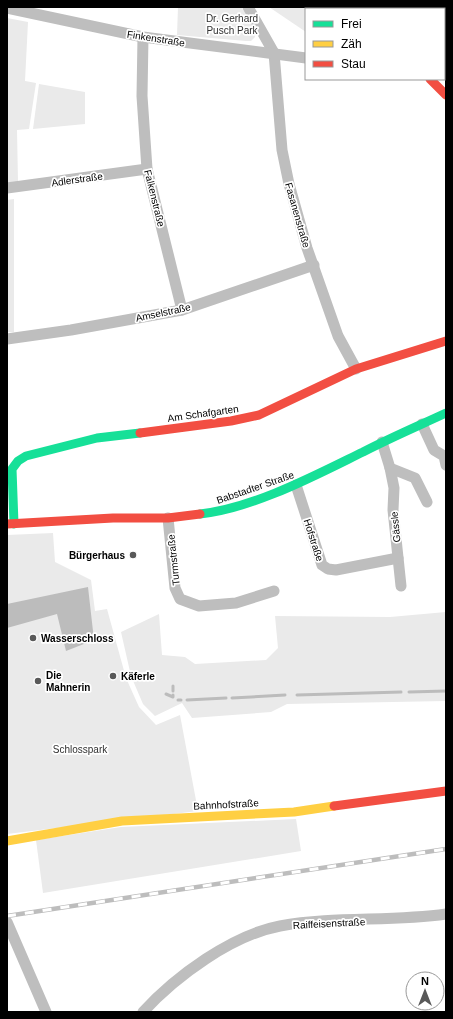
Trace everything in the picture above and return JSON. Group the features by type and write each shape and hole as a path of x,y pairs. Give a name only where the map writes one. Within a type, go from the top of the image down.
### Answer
{"street":[{"path":"248,7 274,53"},
{"name":"Finkenstraße","path":"7,8 143,37 305,58"},
{"name":"Falkenstraße","path":"143,37 142,96 147,170 182,310"},
{"name":"Fasanenstraße","path":"274,53 282,150 289,184 314,266 338,336 356,369"},
{"path":"431,80 446,95"},
{"name":"Adlerstraße","path":"7,188 147,170"},
{"name":"Amselstraße","path":"7,339 71,330 182,310 314,266"},
{"name":"Am Schafgarten","path":"11,524 12,469 18,461 26,456 97,438 231,421 259,415 356,369 446,341"},
{"name":"Babstadter Straße","path":"11,524 113,518 168,518 204,514 232,508 296,485 382,442 446,413"},
{"path":"422,424 434,450 444,456 446,465"},
{"name":"Gässle","path":"382,442 394,488 393,510 401,586"},
{"path":"390,468 415,478 427,502"},
{"name":"Hofstraße","path":"296,485 322,565 328,569 336,570 398,558"},
{"name":"Turmstraße","path":"168,518 175,588 180,599 199,606 236,603 274,591"},
{"name":"Bahnhofstraße","path":"7,841 122,822 294,812 446,791"},
{"name":"Raiffeisenstraße","path":"143,1012 168,987 209,957 254,935 278,926 326,921 397,919 446,914"},
{"path":"7,922 46,1012"}],"green space":[{"name":"Dr. Gerhard Pusch Park","path":"178,7 241,7 256,29 255,37 251,41 246,41 177,35"},
{"path":"269,7 366,8 305,8 305,31"},
{"path":"7,18 28,22 25,81 36,83 29,129 17,130 18,182 7,183"},
{"path":"39,84 85,92 85,124 33,129"},
{"path":"14,199 14,332 7,332 7,200"},
{"name":"Schlosspark","path":"53,533 55,562 91,580 95,611 107,609 126,678 139,707 156,725 180,715 198,811 7,834 7,535"},
{"path":"446,612 446,701 287,704 271,712 192,718 182,703 155,716 143,704 131,676 121,632 159,614 162,655 185,657 195,664 266,660 278,648 275,616 390,617"},
{"path":"296,819 301,851 43,893 36,840 121,827"}],"shaded area":[{"path":"88,587 94,640 66,651 57,614 7,628 7,604"}],"waterway":[{"path":"173,686 173,691"},
{"path":"409,692 446,691"},
{"path":"297,695 401,692"},
{"path":"166,694 173,697 173,695"},
{"path":"232,698 285,695"},
{"path":"187,700 226,698"}],"railway":[{"path":"7,916 446,849"}],"traffic: fast":[{"path":"200,514 220,511 241,505 283,490 446,413"},
{"path":"14,524 12,469 18,461 26,456 97,438 140,433"}],"traffic: slow":[{"path":"7,841 122,821 294,812 334,806"}],"traffic: jam":[{"path":"431,80 446,95"},
{"path":"140,433 231,421 259,415 356,369 446,341"},
{"path":"7,524 113,518 168,518 200,514"},
{"path":"334,806 446,791"}],"place":[{"name":"Bürgerhaus","path":"133,555"},
{"name":"Wasserschloss","path":"33,638"},
{"name":"Käferle","path":"113,676"},
{"name":"Die Mahnerin","path":"38,681"}]}
